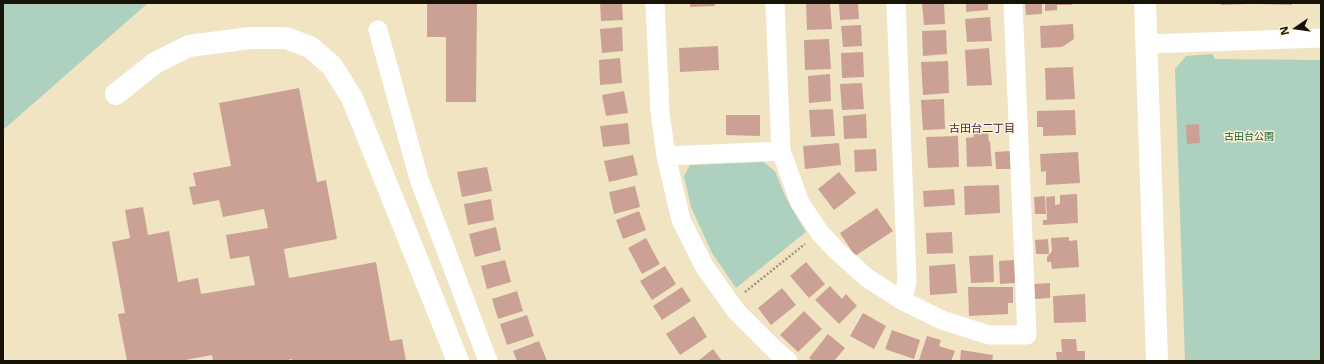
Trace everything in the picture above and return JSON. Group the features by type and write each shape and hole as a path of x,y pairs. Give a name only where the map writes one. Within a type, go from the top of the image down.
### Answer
{"street":[{"path":"655,3 660,112 666,156 681,220 704,266 736,311 788,361"},
{"path":"775,3 781,151 800,203 820,233 866,278 903,301 942,320 989,335 1027,335 1013,3"},
{"path":"896,3 907,280 903,301"},
{"path":"1145,3 1157,361"},
{"path":"378,30 419,179 488,361"},
{"path":"116,94 155,63 189,46 250,38 286,38 310,47 332,66 352,98 458,361"},
{"path":"1147,44 1321,38"},
{"path":"666,156 781,151"}],"path":[{"path":"744,292 820,233"}],"green space":[{"path":"3,3 148,3 3,130"},
{"name":"古田台公園","path":"1212,54 1215,59 1321,60 1321,361 1185,361 1175,69 1186,56"},
{"path":"763,162 775,171 786,198 806,232 736,288 712,253 691,207 684,176 690,165"}],"building":[{"path":"427,3 477,3 476,102 446,102 446,37 427,37"},
{"path":"600,3 622,3 623,20 601,21"},
{"path":"690,3 714,3 715,6 690,7"},
{"path":"806,3 830,3 832,29 807,30"},
{"path":"839,3 858,3 859,19 840,20"},
{"path":"922,3 944,3 945,24 924,25"},
{"path":"966,3 988,3 988,10 966,12"},
{"path":"1025,3 1042,3 1042,14 1026,15"},
{"path":"1045,3 1072,3 1072,5 1057,5 1057,10 1045,11"},
{"path":"1221,3 1248,3 1248,4 1221,5"},
{"path":"1292,3 1292,5 1257,4"},
{"path":"990,17 992,41 967,42 965,19"},
{"path":"1073,24 1074,39 1062,47 1041,48 1040,26"},
{"path":"861,25 862,46 843,47 841,26"},
{"path":"622,27 623,51 602,53 600,29"},
{"path":"946,30 947,54 923,56 922,31"},
{"path":"829,39 831,69 805,70 804,40"},
{"path":"718,46 719,70 680,72 679,48"},
{"path":"989,48 992,85 967,86 965,50"},
{"path":"863,52 864,77 842,78 841,53"},
{"path":"620,58 622,83 600,85 599,60"},
{"path":"948,61 949,93 923,95 921,62"},
{"path":"1073,67 1075,99 1046,100 1045,68"},
{"path":"830,74 831,101 809,103 808,76"},
{"path":"862,83 864,109 842,110 840,84"},
{"path":"299,88 317,182 326,180 337,239 284,249 289,278 376,262 390,341 402,339 406,361 292,361 292,359 283,361 213,361 212,355 180,361 127,361 118,314 125,313 112,242 130,238 125,210 143,207 148,235 169,231 178,282 198,278 201,294 255,285 249,256 230,259 226,235 268,228 264,209 223,217 219,200 193,205 189,187 196,186 193,173 231,166 219,103"},
{"path":"624,91 628,113 606,116 602,95"},
{"path":"944,99 945,129 923,130 921,100"},
{"path":"833,109 835,136 811,137 809,110"},
{"path":"1075,110 1076,135 1043,136 1043,127 1037,127 1037,111"},
{"path":"866,114 867,138 844,139 843,116"},
{"path":"726,115 760,115 760,136 726,135"},
{"path":"628,123 630,144 603,147 600,126"},
{"path":"1199,124 1200,143 1187,144 1186,125"},
{"path":"988,132 992,166 967,167 966,138 974,137 973,133"},
{"path":"958,136 959,167 928,168 926,137"},
{"path":"839,143 841,165 805,169 803,146"},
{"path":"876,149 877,171 855,172 854,150"},
{"path":"1011,151 1011,169 996,169 995,152"},
{"path":"1078,152 1080,183 1046,185 1046,171 1041,172 1040,154"},
{"path":"633,155 638,175 609,182 604,161"},
{"path":"487,167 492,191 462,197 457,172"},
{"path":"839,172 856,193 834,210 818,189"},
{"path":"999,185 1000,213 965,215 964,186"},
{"path":"635,186 640,207 614,214 609,192"},
{"path":"954,189 955,205 924,207 923,191"},
{"path":"1077,194 1078,223 1043,225 1043,220 1047,220 1046,197 1055,196 1055,205 1060,204 1060,195"},
{"path":"1045,196 1046,214 1035,214 1034,197"},
{"path":"491,199 494,220 468,225 464,204"},
{"path":"877,208 893,231 855,256 840,233"},
{"path":"639,211 646,230 623,239 616,220"},
{"path":"496,227 501,250 475,257 469,234"},
{"path":"952,232 953,253 927,254 926,233"},
{"path":"1069,237 1069,241 1077,240 1079,267 1052,269 1051,262 1047,262 1047,257 1052,251 1051,238"},
{"path":"646,238 660,264 642,274 628,248"},
{"path":"1048,239 1049,254 1036,254 1035,240"},
{"path":"993,255 994,282 971,283 969,256"},
{"path":"505,260 511,282 487,289 481,266"},
{"path":"1014,260 1015,283 1000,284 999,261"},
{"path":"806,262 825,284 809,298 790,276"},
{"path":"955,264 957,293 930,295 929,266"},
{"path":"665,266 676,284 652,300 640,281"},
{"path":"1050,283 1050,298 1035,299 1034,284"},
{"path":"830,286 842,299 846,294 857,306 839,324 815,300"},
{"path":"682,287 691,301 662,320 653,306"},
{"path":"968,287 1013,287 1013,303 1008,303 1008,314 969,316"},
{"path":"782,288 796,305 771,325 758,308"},
{"path":"517,291 523,311 498,319 492,299"},
{"path":"1085,294 1086,322 1054,323 1053,296"},
{"path":"804,311 822,329 798,352 780,335"},
{"path":"863,313 886,326 874,349 850,336"},
{"path":"527,315 534,336 507,345 500,324"},
{"path":"694,316 707,337 680,355 666,334"},
{"path":"892,330 920,340 914,359 885,349"},
{"path":"828,334 845,348 834,361 813,361 809,358"},
{"path":"927,336 941,340 939,346 955,351 951,361 919,360"},
{"path":"1061,339 1076,339 1077,351 1085,351 1085,361 1057,361 1056,352 1062,352"},
{"path":"539,341 547,361 517,361 513,351"},
{"path":"713,349 722,361 698,361"},
{"path":"961,350 993,355 992,361 960,361"}],"district":[{"name":"古田台二丁目","path":"982,129"}]}
